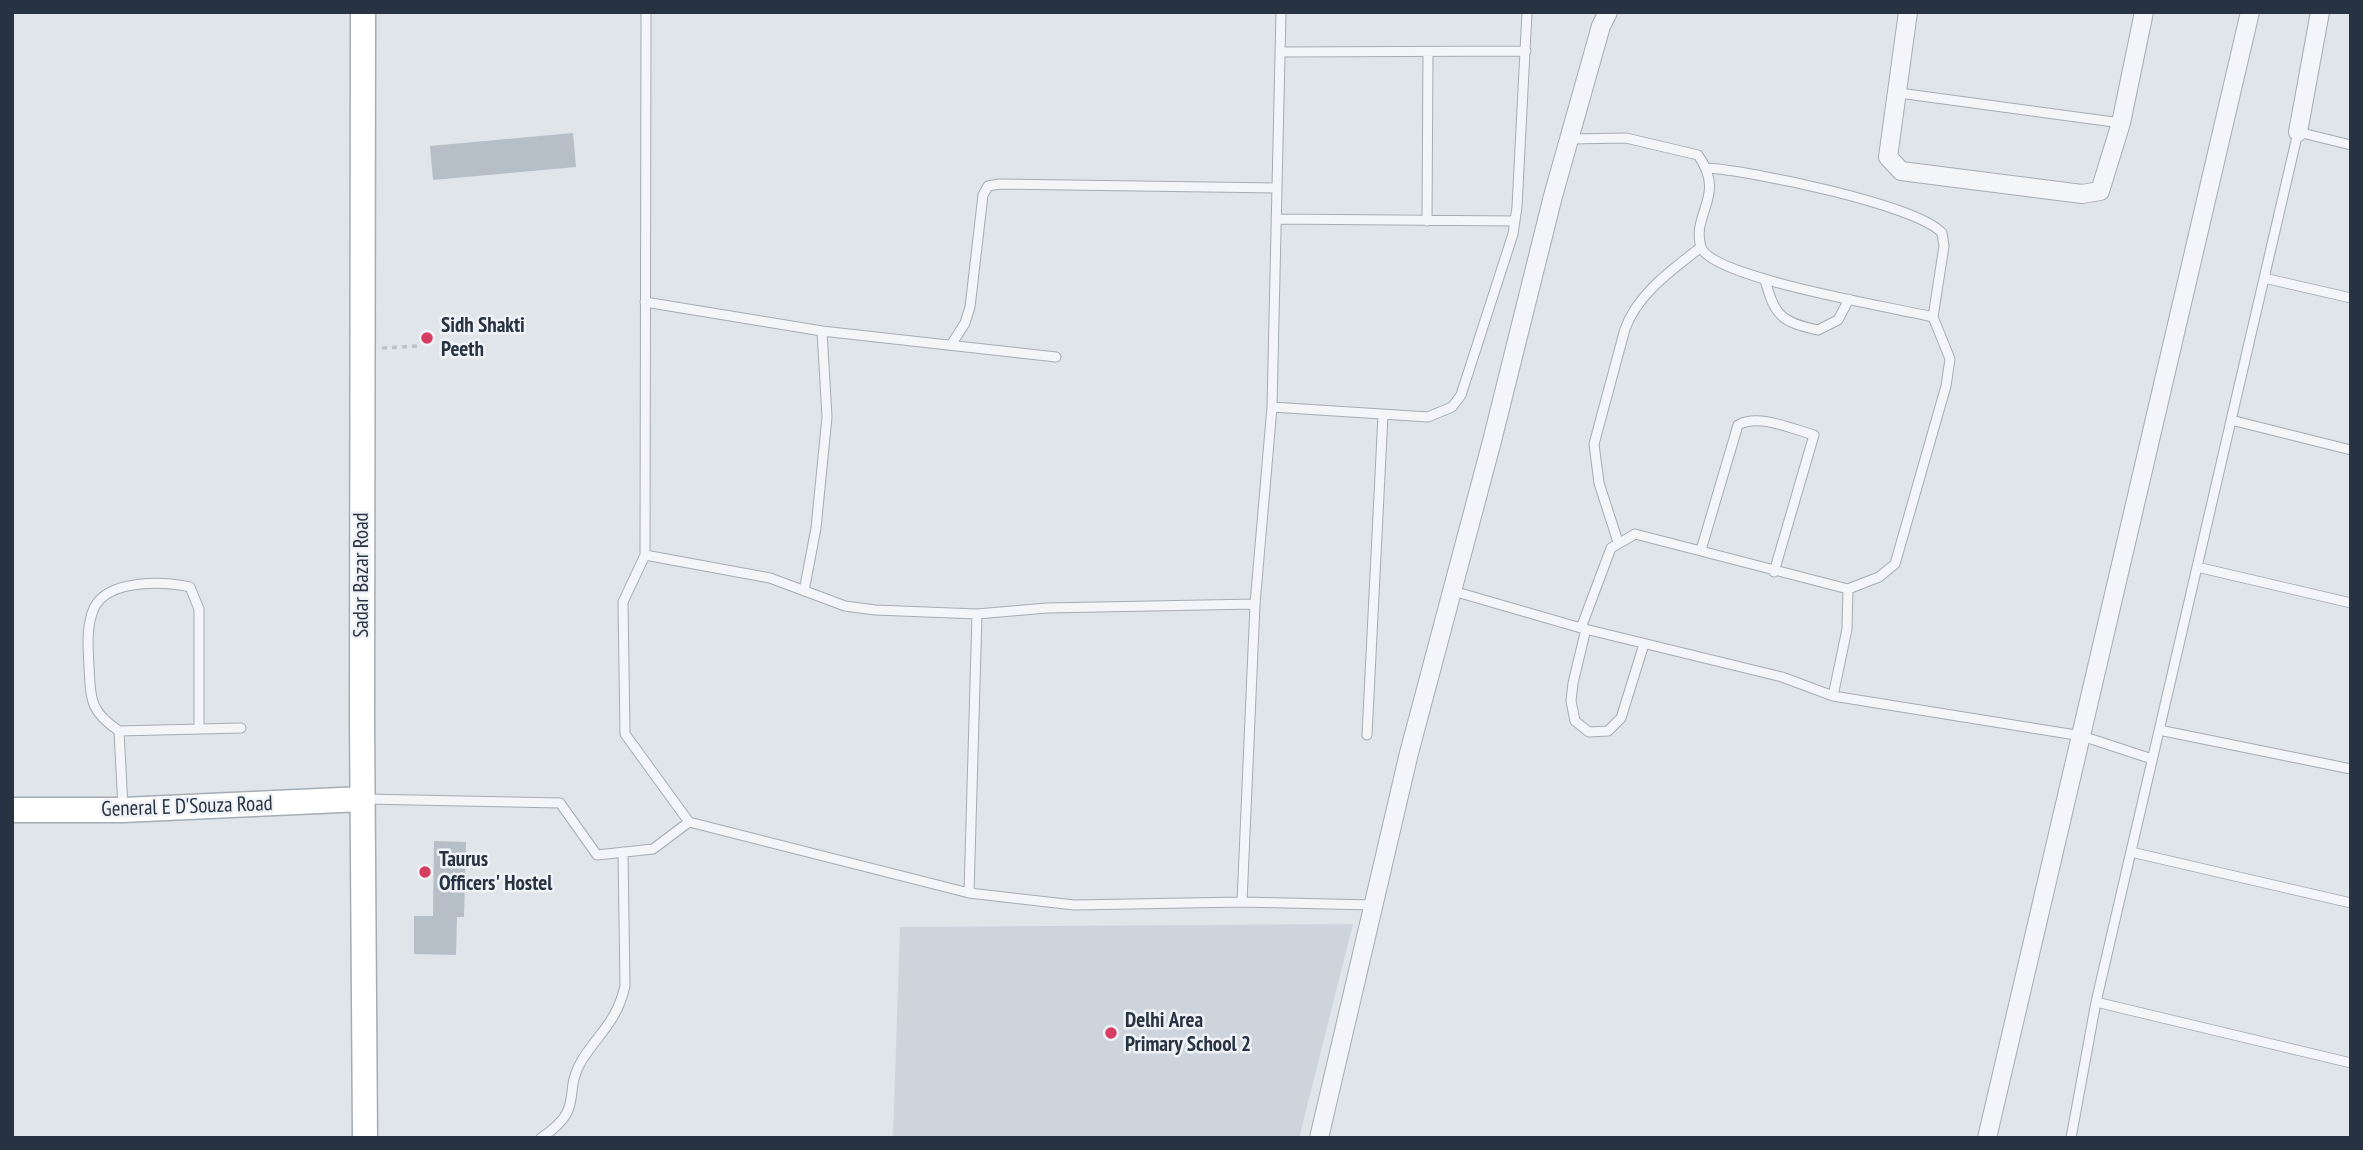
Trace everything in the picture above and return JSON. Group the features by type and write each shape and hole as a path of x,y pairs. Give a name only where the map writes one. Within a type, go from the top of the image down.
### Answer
{"street":[{"name":"Sadar Bazar Road","path":"363,12 362,799 365,1138"},
{"path":"1319,1138 1409,753 1553,196 1571,139 1588,69 1608,12"},
{"path":"1908,12 1899,93 1888,157 1901,171 2082,194 2101,191 2121,123 2144,12"},
{"path":"1987,1138 2250,12"},
{"path":"2298,132 2320,12"},
{"name":"General E D'Souza Road","path":"12,810 123,810 362,799"}],"lane":[{"path":"646,12 645,555 622,602 625,734 690,821 969,893 1074,905 1242,902 1373,905"},
{"path":"1242,902 1255,604 1272,407 1281,12"},
{"path":"1272,407 1429,417 1440,414 1461,395 1515,221 1520,181 1527,12"},
{"path":"1280,52 1526,51"},
{"path":"1427,220 1428,52"},
{"path":"1899,93 2121,123"},
{"path":"2071,1138 2096,1002 2298,132 2351,145"},
{"path":"1571,139 1626,138 1698,155 1707,167 1711,187 1702,226 1701,247 1709,259 1765,280 1934,317"},
{"path":"1644,644 1621,718 1608,731 1589,732 1575,721 1571,701 1583,629 1611,548 1634,534 1848,589 1879,577 1895,564 1949,370 1947,346 1934,317 1944,246 1942,233 1935,225 1831,191 1739,170 1707,167"},
{"path":"951,345 965,323 970,307 982,195 988,186 1277,188"},
{"path":"1276,219 1515,221"},
{"path":"1618,542 1599,483 1594,444 1625,329 1630,316 1658,282 1701,247"},
{"path":"2264,278 2351,298"},
{"path":"1765,280 1777,314 1794,325 1806,328 1818,330 1838,320 1849,299"},
{"path":"645,302 822,331 1056,357"},
{"path":"804,591 816,528 827,416 822,331"},
{"path":"1367,735 1383,415"},
{"path":"1700,550 1738,425 1746,420 1762,421 1814,435 1774,572"},
{"path":"2231,420 2351,450"},
{"path":"645,555 771,578 845,606 875,610 976,614 1047,608 1255,604"},
{"path":"2197,567 2351,603"},
{"path":"199,727 199,609 190,587 163,581 133,585 107,594 95,606 87,635 91,702 100,718 119,731 241,728"},
{"path":"1833,696 1847,629 1848,589"},
{"path":"1453,591 1583,629 1782,677 1833,696 2082,736 2152,759"},
{"path":"969,893 976,614"},
{"path":"2159,730 2351,769"},
{"path":"119,731 123,810"},
{"path":"362,799 560,803 597,855 653,849 690,821"},
{"path":"541,1138 568,1115 579,1067 608,1029 621,1002 625,986 623,852"},
{"path":"2131,852 2351,903"},
{"path":"2096,1002 2351,1063"}],"path":[{"path":"363,349 418,346"}],"shaded area":[{"name":"Delhi Area Primary School 2","path":"1353,924 1299,1138 893,1138 900,927"}],"building":[{"path":"573,133 576,167 433,180 430,146"},
{"path":"434,841 466,842 464,917 457,917 456,955 414,954 414,916 433,916"}],"place":[{"name":"Sidh Shakti Peeth","path":"427,338"},
{"name":"Taurus Officers' Hostel","path":"425,872"},
{"name":"Delhi Area Primary School 2","path":"1111,1033"}]}
